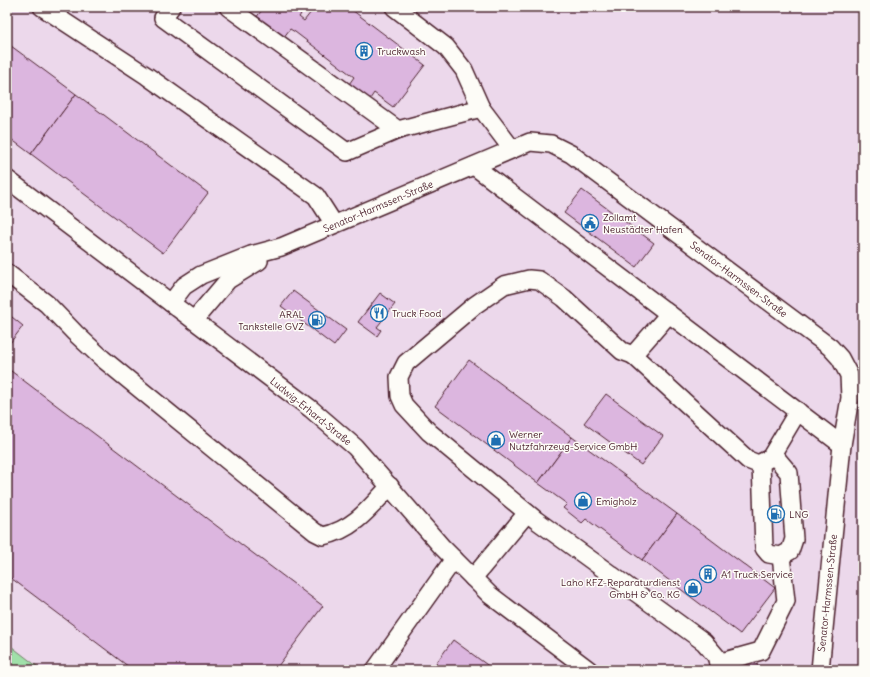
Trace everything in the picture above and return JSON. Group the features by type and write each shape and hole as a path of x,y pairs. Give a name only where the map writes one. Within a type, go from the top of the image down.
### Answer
{"street":[{"path":"42,7 147,76 316,196 334,224"},
{"path":"171,7 163,18 347,152 398,130 481,108"},
{"path":"228,7 398,130"},
{"path":"394,7 446,47 464,70 481,108 512,150"},
{"name":"Senator-Harmssen-Straße","path":"171,303 184,286 201,275 252,255 281,247 530,142 551,144 571,154 830,347 840,358 849,375 850,398 842,445 820,670"},
{"path":"474,166 842,445"},
{"name":"Ludwig-Erhard-Straße","path":"7,179 311,409 350,442 454,559 490,595 589,670"},
{"name":"Senator-Harmssen-Straße","path":"194,320 228,280 281,247"},
{"path":"7,273 47,304 74,333 103,359 315,532 323,536 343,530 369,510 390,486"},
{"path":"781,556 786,601 761,651 719,667 716,656 704,642 527,513 429,432 404,405 400,396 399,377 406,363 475,305 504,285 529,279 539,280 564,298 622,351 633,355 752,463 758,464 767,458 798,412"},
{"path":"633,355 670,314"},
{"path":"767,458 789,474 794,539 790,551 781,556 769,554 764,548 767,458"},
{"path":"473,578 527,513"},
{"path":"375,670 454,559"}],"shaded area":[{"path":"7,7 863,7 863,670 41,670 7,644"}],"green space":[{"path":"7,643 42,670 7,670"}],"building":[{"name":"Truckwash","path":"264,7 291,7 301,14 299,17 304,21 315,7 348,7 425,65 393,107 374,93 368,102 347,87 354,77 295,32 290,29 283,38 256,18"},
{"path":"7,43 76,94 31,154 7,136"},
{"path":"76,94 208,193 163,253 31,154"},
{"path":"582,190 654,243 636,267 564,213"},
{"path":"293,291 346,330 334,346 281,306"},
{"path":"380,293 395,304 377,327 381,330 377,336 358,322"},
{"path":"7,313 23,326 7,347"},
{"path":"469,360 572,437 538,483 435,406"},
{"path":"7,368 323,606 275,670 133,670 7,575"},
{"path":"606,394 663,436 641,465 584,423"},
{"path":"572,437 677,514 642,560 586,519 582,523 563,508 567,504 538,483"},
{"name":"A1 Truck Service","path":"677,514 775,588 740,634 642,560"},
{"path":"453,640 494,670 431,670"},
{"path":"739,652 763,669 726,670"}],"place":[{"name":"Truckwash","path":"364,51"},
{"name":"Zollamt Neustädter Hafen","path":"590,223"},
{"name":"Truck Food","path":"379,313"},
{"name":"ARAL Tankstelle GVZ","path":"317,320"},
{"name":"Werner Nutzfahrzeug-Service GmbH","path":"496,440"},
{"name":"Emigholz","path":"583,501"},
{"name":"LNG","path":"776,514"},
{"name":"A1 Truck Service","path":"708,574"},
{"name":"Laho KFZ-Reparaturdienst GmbH & Co. KG","path":"693,588"}]}
